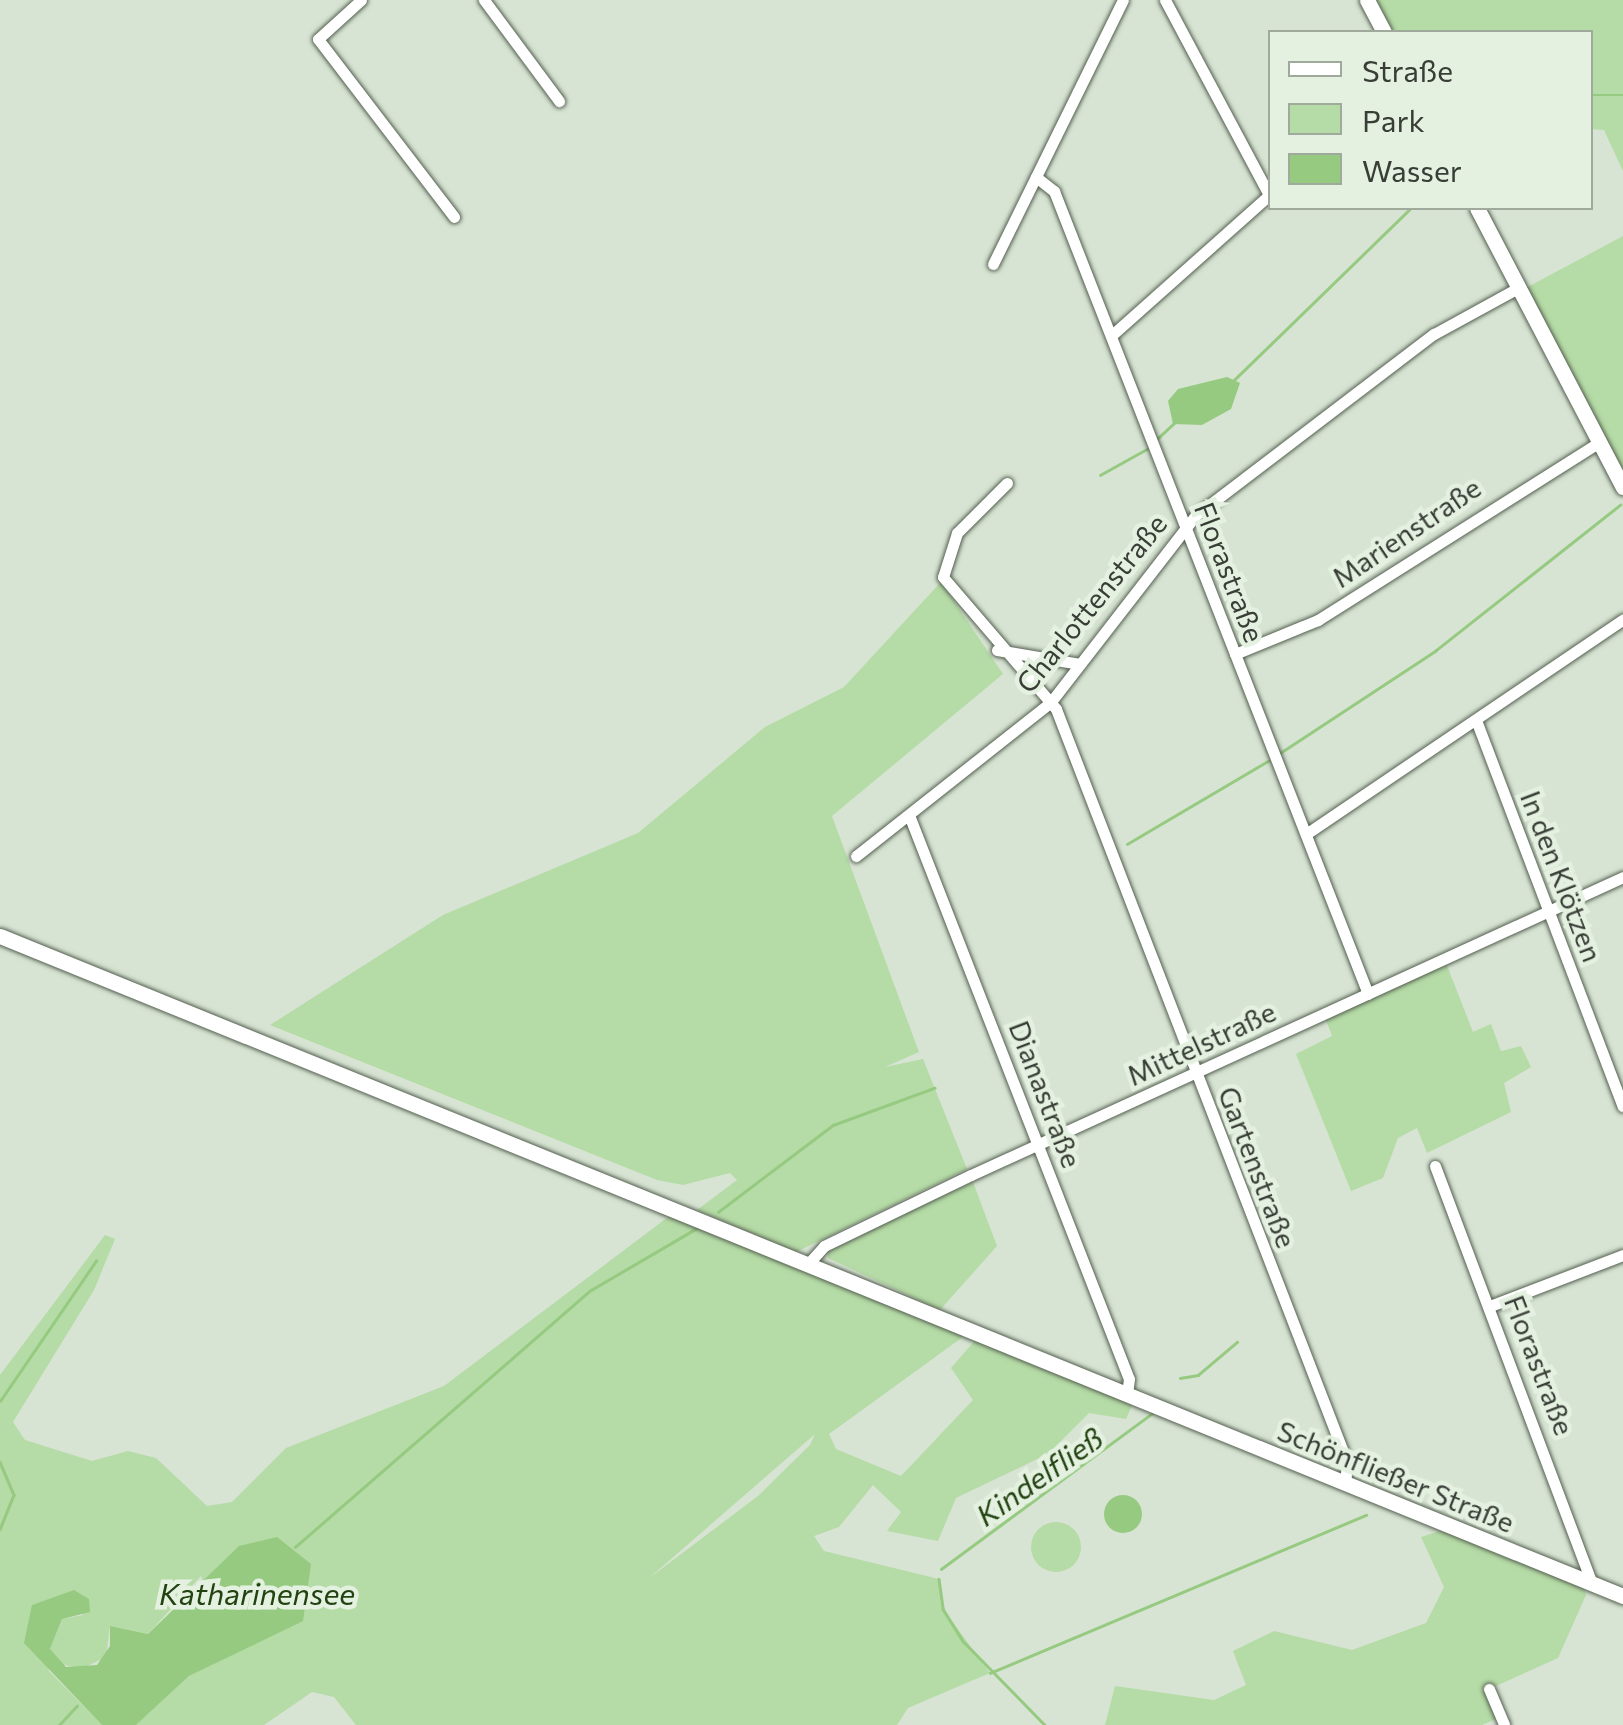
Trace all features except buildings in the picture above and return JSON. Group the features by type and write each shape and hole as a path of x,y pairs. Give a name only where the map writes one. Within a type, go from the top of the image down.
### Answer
{"main road":[{"path":"1367,0 1383,30"},
{"path":"1478,210 1623,487"},
{"name":"Schönfließer Straße","path":"0,936 1623,1596"}],"street":[{"path":"360,0 318,39 454,216"},
{"path":"484,0 559,100"},
{"path":"992,264 1124,0"},
{"path":"1165,0 1268,190"},
{"name":"Florastraße","path":"1036,177 1054,191 1368,994"},
{"path":"1112,335 1268,196"},
{"name":"Charlottenstraße","path":"856,856 1050,703 1184,525 1434,334 1520,287"},
{"name":"Marienstraße","path":"1235,654 1318,620 1600,442"},
{"path":"1007,483 957,532 942,570 997,650 1050,703"},
{"path":"1306,834 1623,619"},
{"path":"997,650 1080,664"},
{"name":"Gartenstraße","path":"1050,703 1348,1462 1345,1483"},
{"name":"In den Klötzen","path":"1476,720 1623,1106"},
{"name":"Dianastraße","path":"908,815 1039,1145 1127,1392"},
{"name":"Mittelstraße","path":"808,1264 824,1246 1623,877"},
{"name":"Florastraße","path":"1434,1166 1591,1582"},
{"path":"1490,1306 1623,1256"},
{"path":"1488,1689 1504,1725"}],"green space":[{"path":"1367,0 1623,0 1623,171 1604,130 1593,129 1593,30 1383,30"},
{"path":"1623,236 1623,487 1524,289"},
{"path":"941,582 1003,674 832,816 919,1052 885,1067 923,1059 967,1169 796,1252 697,1210 737,1180 730,1173 683,1185 657,1180 270,1025 443,915 638,833 765,727 844,687"},
{"path":"1446,963 1473,1032 1491,1024 1501,1051 1521,1046 1531,1067 1504,1083 1511,1112 1427,1153 1417,1128 1398,1138 1383,1178 1351,1191 1296,1054 1332,1036 1326,1020"},
{"path":"973,1182 997,1246 940,1310 828,1258 827,1248"},
{"path":"672,1214 967,1334 829,1434 836,1449 901,1476 973,1400 951,1368 978,1337 1135,1399 1126,1419 1089,1413 1048,1454 956,1498 938,1541 887,1531 901,1512 873,1485 839,1527 814,1536 824,1551 939,1579 943,1609 990,1673 908,1708 897,1725 356,1725 334,1697 312,1692 264,1725 136,1725 189,1676 231,1655 201,1576 148,1634 110,1626 106,1657 81,1669 58,1663 50,1649 62,1619 83,1615 73,1591 32,1605 49,1671 102,1725 0,1725 0,1375 105,1235 115,1239 94,1290 13,1422 25,1440 92,1461 128,1451 156,1458 207,1506 232,1502 286,1448 444,1386","holes":["815,1434 810,1445 758,1496 648,1579"]},
{"path":"1056,1522 1074,1529 1081,1547 1074,1565 1056,1572 1038,1565 1031,1547 1038,1529"},
{"path":"1443,1530 1583,1585 1586,1595 1558,1658 1489,1689 1501,1717 1482,1725 1105,1725 1115,1686 1214,1700 1246,1685 1233,1651 1274,1631 1352,1650 1426,1623 1444,1587 1421,1537"}],"water":[{"path":"1227,377 1240,383 1231,409 1202,425 1173,424 1168,401 1178,389"},
{"path":"1123,1495 1136,1501 1142,1514 1136,1527 1123,1533 1110,1527 1104,1514 1110,1501"},
{"name":"Katharinensee","path":"277,1537 311,1564 303,1621 189,1676 136,1725 102,1725 24,1643 32,1605 74,1590 89,1599 90,1612 62,1619 50,1649 66,1667 97,1665 110,1646 110,1626 148,1634 239,1546"}],"waterway":[{"path":"1593,95 1623,95"},
{"path":"1233,381 1409,210"},
{"path":"1157,439 1174,423"},
{"path":"1100,475 1147,449"},
{"path":"1280,753 1435,651 1620,505"},
{"path":"1127,844 1268,761"},
{"path":"718,1212 833,1125 934,1088"},
{"path":"295,1547 591,1290 697,1228"},
{"path":"0,1401 96,1261"},
{"name":"Kindelfließ","path":"1180,1378 1198,1375 1237,1342"},
{"name":"Kindelfließ","path":"941,1569 1154,1412"},
{"path":"0,1462 14,1495 0,1529"},
{"path":"990,1673 1366,1515"},
{"name":"Kindelfließ","path":"939,1579 943,1609 964,1642 1045,1725"},
{"path":"59,1725 77,1706"}]}
